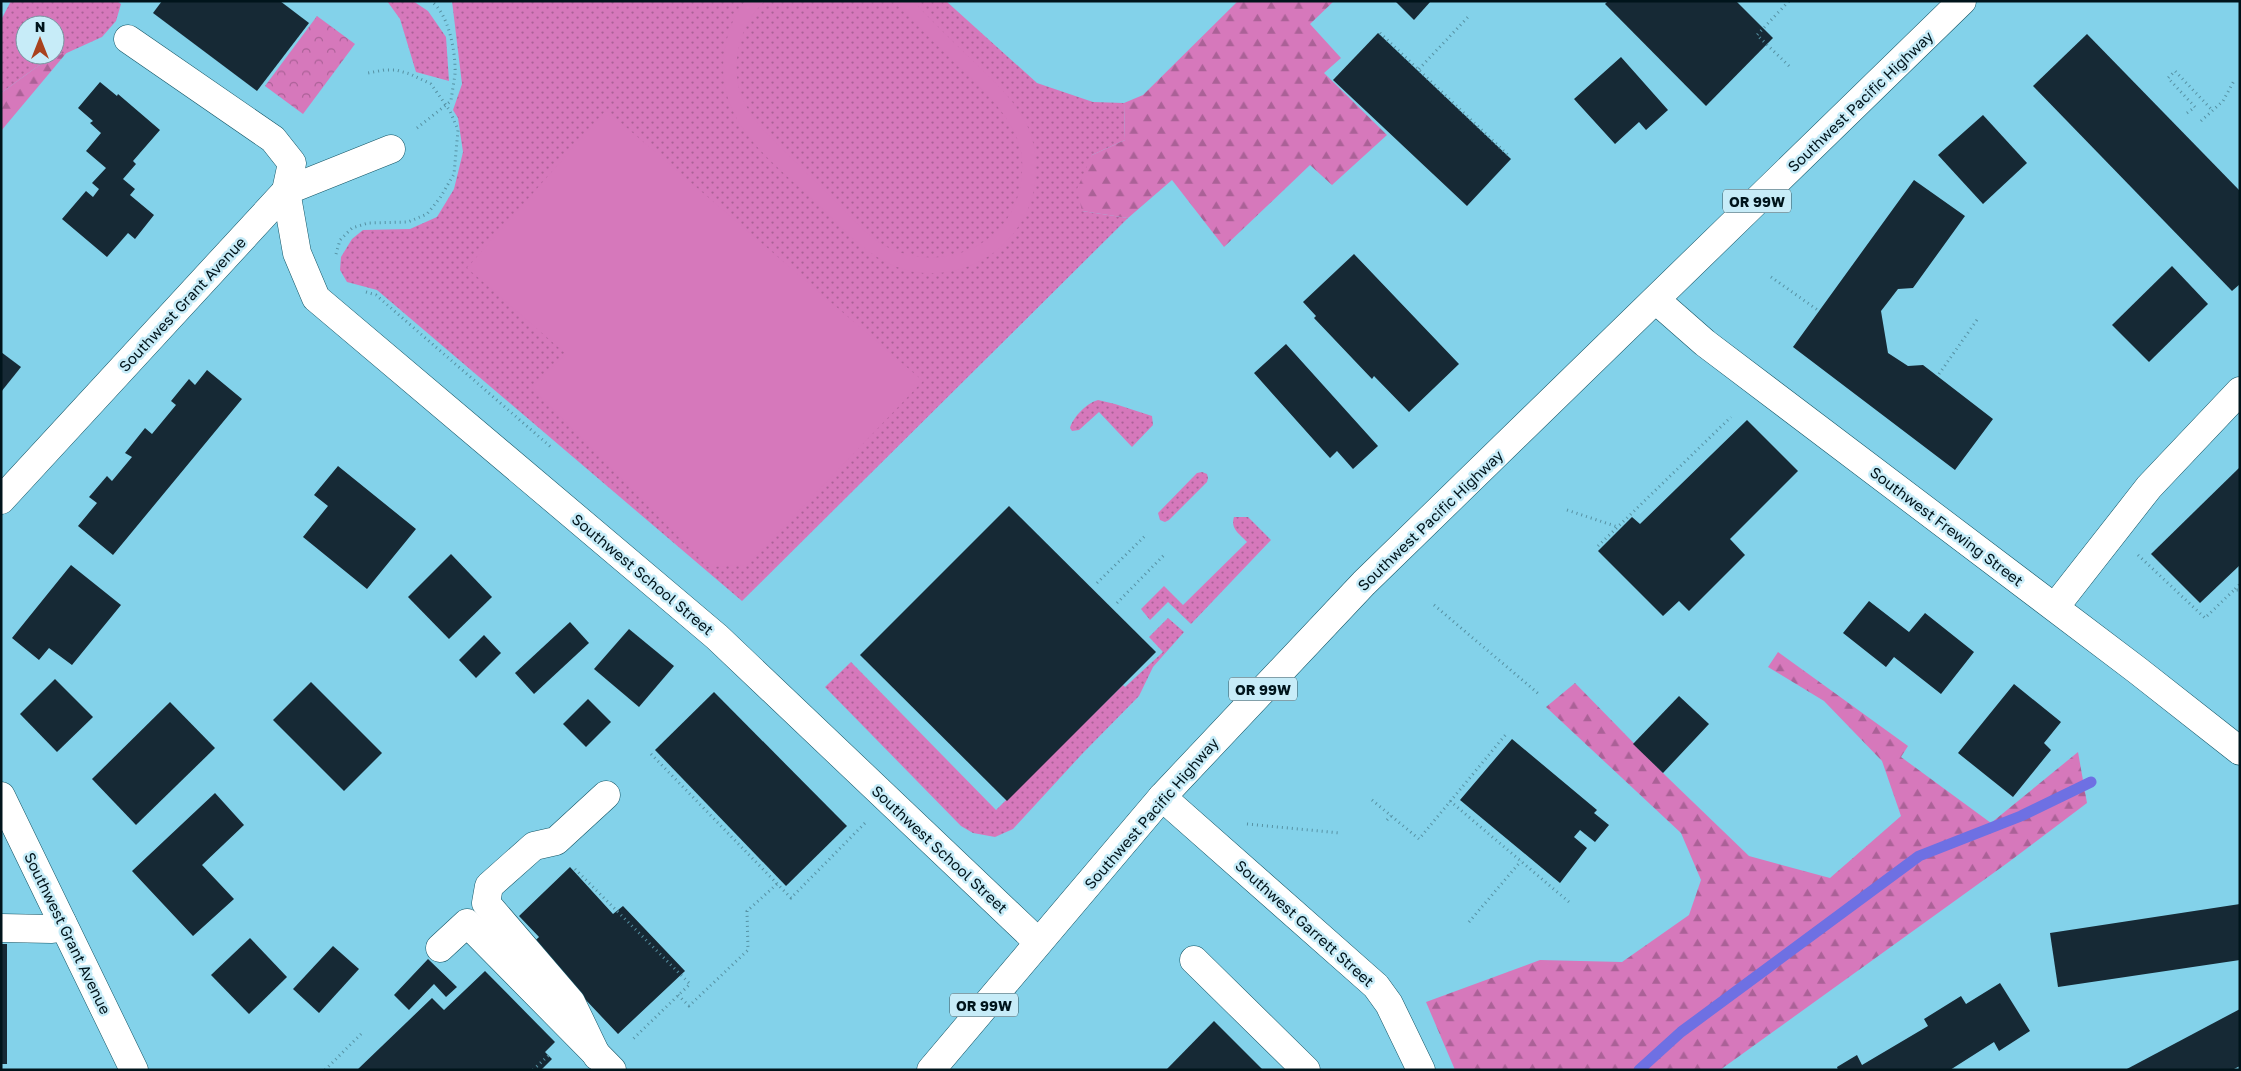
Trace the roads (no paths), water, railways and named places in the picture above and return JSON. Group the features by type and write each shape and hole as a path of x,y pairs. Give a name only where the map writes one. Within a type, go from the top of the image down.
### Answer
{"main road":[{"name":"Southwest Pacific Highway","path":"931,1070 1162,797 1364,582 1962,1"},
{"path":"128,39 274,139 292,162 286,191"},
{"name":"Southwest Grant Avenue","path":"1,500 286,191 391,149"},
{"name":"Southwest School Street","path":"286,191 297,253 316,298 717,637 1038,942"},
{"name":"Southwest Frewing Street","path":"1656,300 1705,344 2055,607 2234,738"},
{"path":"2055,607 2150,487 2240,391"},
{"name":"Southwest Grant Avenue","path":"1,796 134,1070"},
{"path":"440,948 467,924 471,906 489,886 534,846 556,841 606,796"},
{"name":"Southwest Garrett Street","path":"1162,797 1376,986 1389,1004 1421,1070"},
{"path":"489,886 486,903 571,1002 605,1063"},
{"path":"1,928 52,929 62,922"},
{"path":"467,924 605,1063"},
{"path":"1194,960 1306,1070"}],"waterway":[{"path":"1639,1070 1681,1032 1919,856 2021,816 2091,782"}]}
